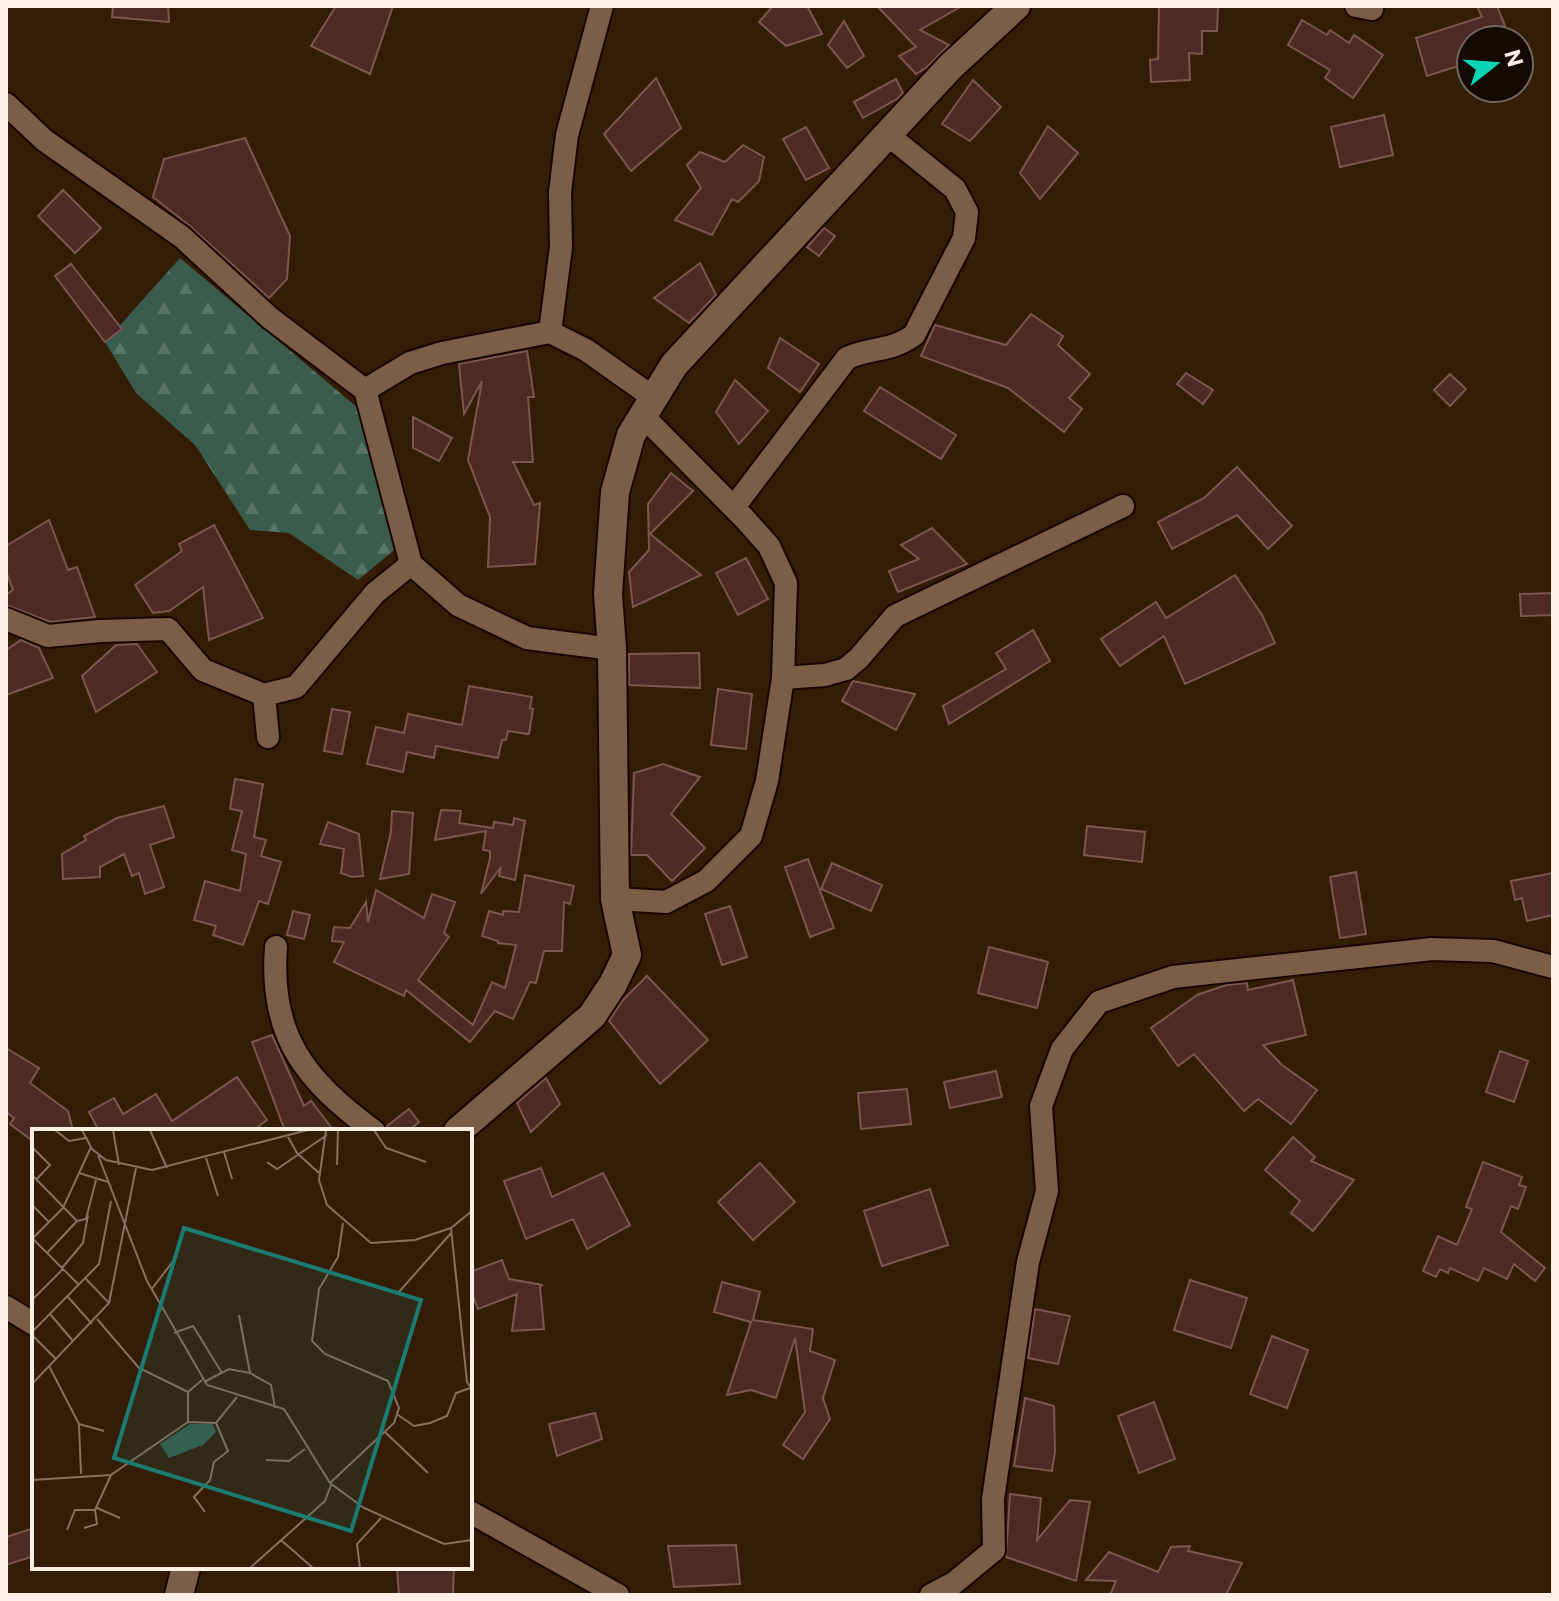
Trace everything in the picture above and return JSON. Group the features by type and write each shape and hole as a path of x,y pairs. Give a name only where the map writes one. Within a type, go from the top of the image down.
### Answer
{"street":[{"path":"550,332 561,247 560,192 567,135 602,6"},
{"path":"460,1129 592,1016 627,955 615,899 612,649 608,594 615,492 631,435 674,365 950,67 1016,6"},
{"path":"6,104 44,140 182,237 270,318 365,390 411,564 458,605 527,638 612,649"},
{"path":"734,507 847,358 857,353 901,345 914,335 964,238 967,212 955,189 888,135"},
{"path":"365,390 410,363 442,353 550,332 586,350 648,407 769,546 786,583 783,678 767,781 751,836 706,881 666,902 615,899"},
{"path":"783,678 825,675 846,669 895,616 1123,506"},
{"path":"6,619 48,636 168,629 203,670 264,695 296,687 375,593 411,564"},
{"path":"264,695 268,737"},
{"path":"276,947 276,990 288,1039 317,1084 372,1129"},
{"path":"931,1595 954,1583 994,1550 993,1499 1028,1262 1047,1191 1041,1106 1062,1049 1099,1002 1173,977 1432,949 1493,951 1553,967"},
{"path":"6,1307 32,1323"},
{"path":"472,1513 618,1595"},
{"path":"179,1595 186,1569"}],"green space":[{"path":"180,258 358,408 398,547 358,580 289,533 250,530 195,445 136,393 105,342"}],"building":[{"path":"113,6 168,6 169,22 112,17"},
{"path":"336,6 393,6 370,74 311,46"},
{"path":"773,6 807,6 822,34 786,46 759,22"},
{"path":"877,6 962,6 920,30 949,45 916,74 899,56 916,47"},
{"path":"1159,6 1218,6 1217,31 1202,31 1202,54 1189,53 1190,80 1151,82 1150,60 1158,59"},
{"path":"1477,6 1497,6 1504,24 1460,24 1482,17"},
{"path":"1302,20 1327,35 1330,30 1349,43 1354,35 1383,55 1353,98 1325,78 1330,70 1288,45"},
{"path":"844,21 864,56 847,68 828,45"},
{"path":"1455,26 1455,67 1427,76 1416,38"},
{"path":"656,78 681,128 631,171 604,134"},
{"path":"896,79 903,93 863,118 854,102"},
{"path":"973,80 1001,107 970,141 942,124"},
{"path":"1384,115 1393,155 1340,167 1331,127"},
{"path":"1048,126 1078,153 1040,199 1020,173"},
{"path":"806,127 829,168 806,180 783,139"},
{"path":"245,138 290,236 287,279 269,298 153,197 164,159"},
{"path":"743,145 764,157 759,181 738,202 732,199 712,235 675,220 701,188 687,165 700,152 725,162"},
{"path":"63,190 101,228 75,253 38,216"},
{"path":"824,228 835,236 819,256 807,247"},
{"path":"700,263 716,295 689,323 654,298"},
{"path":"71,264 122,329 105,342 55,276"},
{"path":"1031,314 1063,336 1058,345 1090,374 1069,398 1082,409 1064,432 1008,388 921,356 935,325 1006,345"},
{"path":"780,338 819,364 800,392 768,368"},
{"path":"527,351 534,397 528,397 533,462 513,462 534,505 540,503 535,564 488,567 490,517 468,460 482,381 464,414 459,364"},
{"path":"1186,373 1213,390 1203,404 1177,384"},
{"path":"1450,374 1466,389 1450,406 1434,390"},
{"path":"735,380 768,411 739,444 716,412"},
{"path":"880,387 956,435 941,459 864,411"},
{"path":"413,417 452,438 439,461 413,448"},
{"path":"1237,467 1292,526 1268,549 1237,515 1172,549 1158,522 1204,498"},
{"path":"671,473 693,491 650,534 701,575 633,607 629,572 649,550 648,504"},
{"path":"49,520 68,570 77,567 95,617 50,622 6,605 6,595 13,590 6,571 6,546"},
{"path":"214,525 263,618 209,640 203,587 169,611 153,613 135,585 182,551 179,544"},
{"path":"932,528 967,564 898,592 889,571 919,559 901,545"},
{"path":"746,558 768,599 738,615 716,573"},
{"path":"1235,575 1262,615 1275,643 1185,684 1164,636 1120,666 1101,639 1156,602 1166,618"},
{"path":"1553,593 1553,615 1521,616 1520,594"},
{"path":"1033,630 1050,661 949,724 943,706 1006,669 996,653"},
{"path":"21,640 39,648 53,678 6,695 6,650"},
{"path":"137,644 157,672 96,712 82,676 116,645"},
{"path":"699,653 700,688 629,685 629,654"},
{"path":"853,681 915,694 896,730 842,701"},
{"path":"469,686 532,697 529,734 508,731 506,740 502,740 498,758 436,746 434,758 407,752 403,772 367,764 376,727 404,733 408,714 462,725"},
{"path":"718,689 752,694 746,749 711,745"},
{"path":"332,709 350,712 342,754 324,751"},
{"path":"663,764 700,777 671,814 705,848 672,881 647,855 631,855 634,773"},
{"path":"235,779 263,784 254,837 266,840 261,856 281,862 268,904 259,901 243,945 213,935 216,926 194,920 205,881 240,891 246,854 232,850 242,811 230,809"},
{"path":"164,806 174,837 150,845 164,887 145,894 139,873 132,876 124,854 100,867 100,877 63,879 62,854 86,840 84,836 117,818"},
{"path":"441,810 461,811 459,823 493,828 494,822 513,825 514,818 525,821 515,880 499,876 501,867 481,894 490,858 490,851 483,850 486,831 435,840"},
{"path":"392,811 413,813 409,874 380,879 391,832"},
{"path":"328,822 359,834 363,876 352,877 341,873 344,849 320,844"},
{"path":"1087,826 1145,832 1142,862 1084,855"},
{"path":"808,859 834,928 810,937 785,867"},
{"path":"832,863 882,885 871,911 821,889"},
{"path":"1356,872 1366,934 1340,938 1330,877"},
{"path":"1553,873 1553,915 1527,921 1522,898 1515,900 1511,881"},
{"path":"525,875 574,886 570,904 564,902 562,951 544,951 536,983 530,982 513,1019 495,1011 470,1042 406,990 404,996 334,962 344,942 332,941 334,927 350,928 366,902 368,922 376,890 424,918 432,894 455,902 444,933 449,937 418,980 473,1025 492,982 505,988 516,945 498,943 482,936 489,911 503,915 503,911 519,912"},
{"path":"730,906 747,957 722,965 705,914"},
{"path":"293,911 310,915 304,939 287,935"},
{"path":"989,947 1048,962 1037,1008 978,993"},
{"path":"647,976 708,1040 660,1084 609,1021 622,1001"},
{"path":"1293,980 1306,1035 1263,1045 1282,1065 1317,1090 1291,1124 1258,1099 1244,1111 1194,1054 1178,1066 1151,1028 1197,995 1226,985 1247,983 1248,990"},
{"path":"272,1035 304,1106 311,1101 332,1129 284,1129 252,1042"},
{"path":"6,1048 39,1068 30,1083 68,1111 72,1129 32,1129 32,1140 10,1124 14,1118 6,1112"},
{"path":"1500,1051 1528,1061 1514,1102 1486,1092"},
{"path":"996,1071 1002,1097 950,1108 944,1082"},
{"path":"237,1077 267,1120 255,1129 98,1129 89,1112 114,1098 123,1114 156,1094 172,1121"},
{"path":"546,1078 560,1104 531,1132 517,1103"},
{"path":"907,1089 911,1124 861,1129 858,1093"},
{"path":"409,1109 419,1122 410,1129 388,1129 387,1126"},
{"path":"1293,1137 1315,1157 1311,1161 1354,1180 1313,1231 1291,1213 1300,1201 1265,1170"},
{"path":"1483,1162 1522,1177 1519,1185 1526,1187 1518,1209 1511,1206 1501,1232 1545,1268 1535,1281 1514,1264 1507,1279 1484,1268 1478,1281 1450,1268 1448,1273 1440,1269 1436,1277 1423,1271 1438,1236 1457,1245 1472,1209 1466,1207"},
{"path":"760,1163 795,1202 753,1240 718,1202"},
{"path":"541,1168 552,1197 603,1173 630,1225 587,1249 573,1219 526,1239 504,1181"},
{"path":"930,1189 948,1245 882,1266 864,1211"},
{"path":"502,1260 509,1279 543,1285 540,1286 544,1329 512,1331 517,1294 478,1309 472,1294 472,1271"},
{"path":"1190,1280 1247,1298 1231,1348 1174,1330"},
{"path":"722,1282 760,1292 753,1320 813,1329 810,1351 835,1360 823,1398 830,1419 803,1459 783,1445 805,1412 795,1338 776,1398 751,1390 727,1395 751,1322 714,1312"},
{"path":"1035,1309 1070,1316 1058,1364 1028,1358"},
{"path":"1272,1336 1308,1350 1287,1408 1250,1394"},
{"path":"1025,1398 1054,1406 1055,1452 1052,1471 1014,1466"},
{"path":"1154,1402 1175,1459 1139,1473 1118,1416"},
{"path":"595,1413 602,1439 557,1456 549,1424"},
{"path":"1010,1494 1041,1498 1037,1540 1070,1500 1090,1502 1076,1581 1006,1557"},
{"path":"32,1529 32,1557 6,1565 6,1537"},
{"path":"736,1545 740,1584 674,1587 668,1546"},
{"path":"1190,1546 1188,1551 1242,1563 1226,1595 1110,1595 1116,1581 1086,1580 1109,1552 1158,1572 1171,1547"},
{"path":"397,1569 454,1569 453,1595 399,1595"}]}
